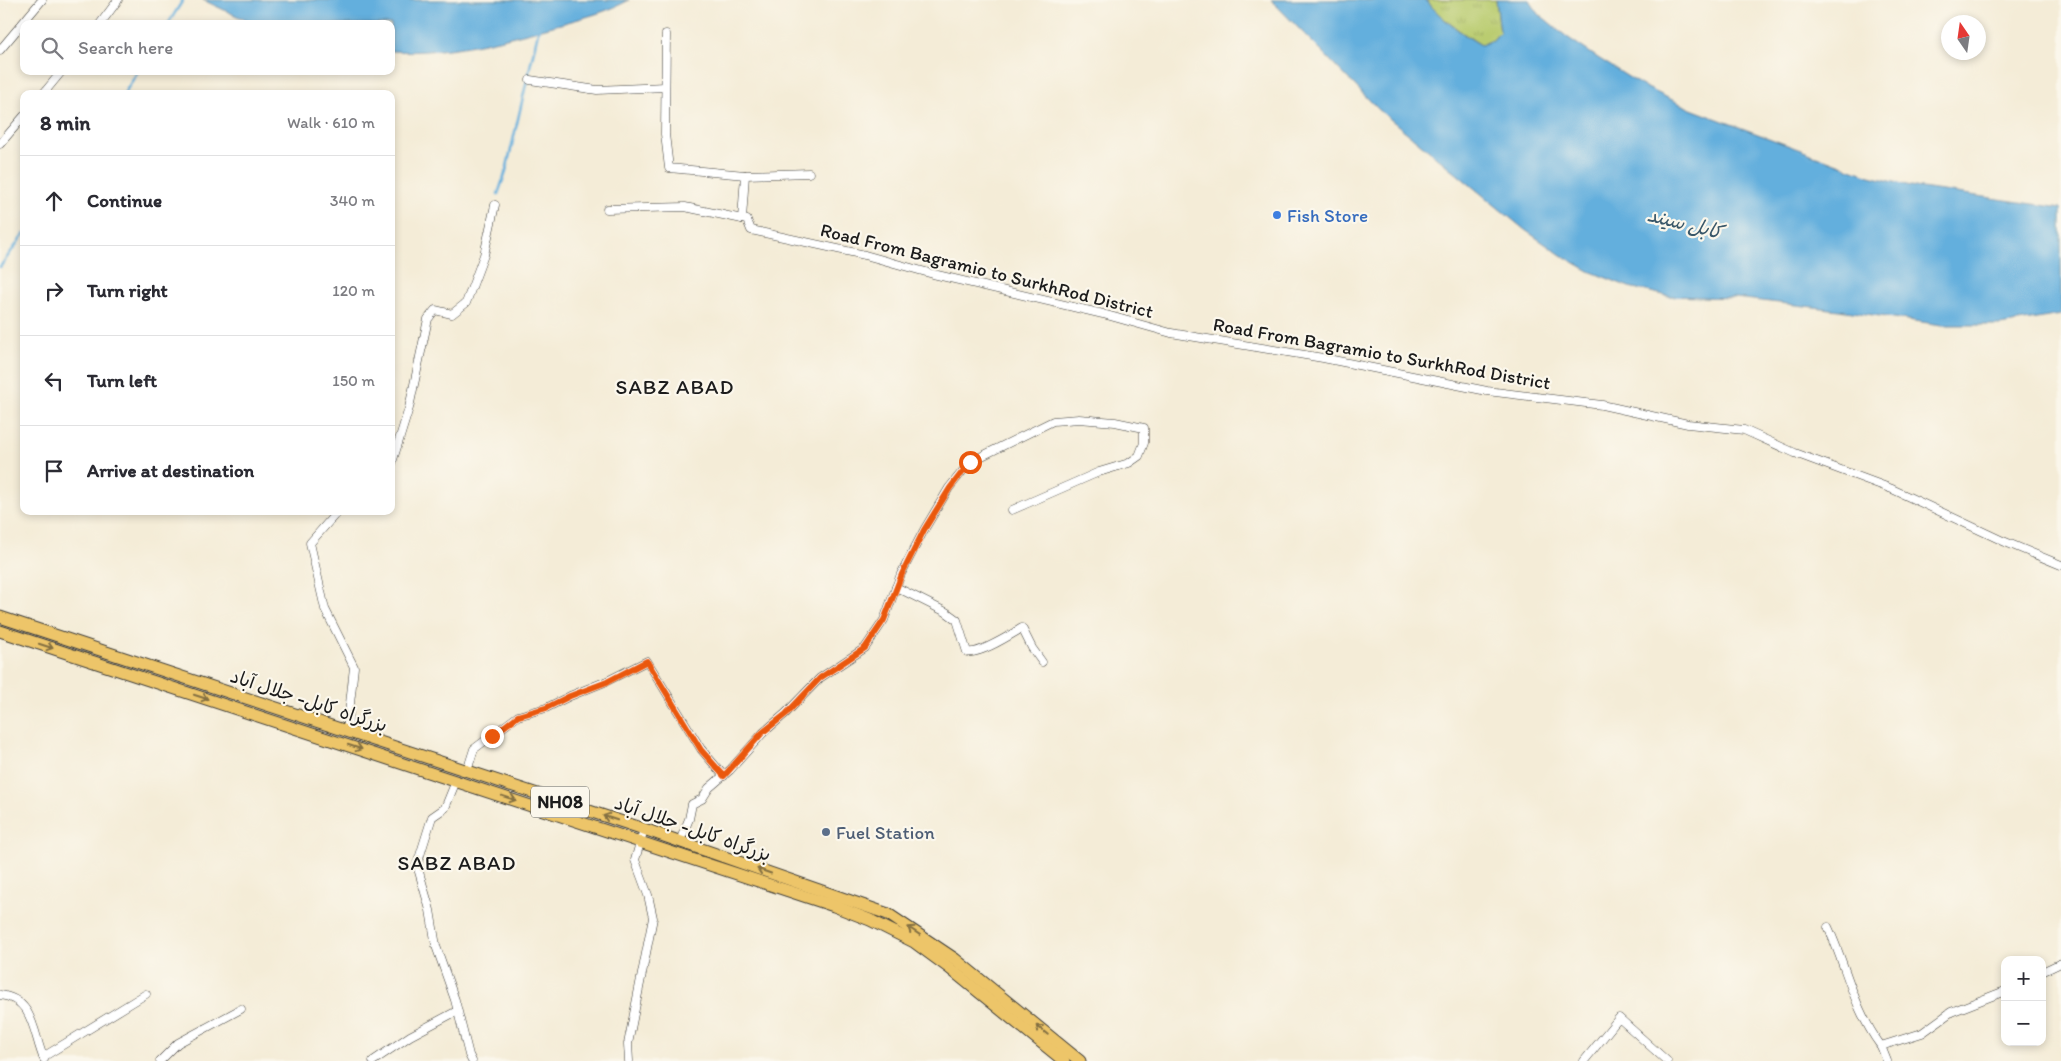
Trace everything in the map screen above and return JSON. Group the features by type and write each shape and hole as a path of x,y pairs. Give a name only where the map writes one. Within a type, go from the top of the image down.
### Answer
{"highway":[{"name":"بزرگراه کابل- جلال آباد","path":"0,617 680,841 888,914 955,958 1080,1061"},
{"name":"بزرگراه کابل- جلال آباد","path":"0,631 834,906 870,920 914,942 1064,1061"}],"street":[{"path":"25,20 42,0"},
{"path":"103,20 118,0"},
{"path":"0,50 20,26"},
{"path":"666,34 665,134 669,168 745,175 809,173"},
{"path":"46,90 59,75"},
{"path":"530,80 597,90 665,87"},
{"path":"0,144 20,121"},
{"path":"607,209 685,207 745,219 745,175"},
{"path":"395,453 409,408 428,319 435,310 452,314 466,303 484,255 495,205"},
{"name":"Road From Bagramio to SurkhRod District","path":"745,219 751,230 865,255 933,274 1103,314 1171,333 1323,358 1487,391 1602,405 1688,424 1744,430 1795,453 1892,489 2003,541 2061,565"},
{"path":"680,841 689,820 692,804 702,799 709,788 724,776 762,733 786,714 820,678 865,648 884,620 896,587 924,530 950,488 970,462 1053,422 1079,419 1115,422 1144,428 1144,443 1139,456 1129,463 1099,472 1012,510"},
{"path":"334,515 310,543 325,608 354,667 346,731"},
{"path":"896,587 946,612 957,620 967,652 971,653 992,645 1022,628 1032,648 1042,662"},
{"path":"467,770 474,749 518,716 546,708 570,696 607,682 647,661 701,750 724,776"},
{"path":"456,781 445,808 432,817 417,865 430,910 436,946 458,1011 471,1061"},
{"path":"629,1061 628,1044 653,918 648,895 635,860 644,829"},
{"path":"1828,927 1840,953 1848,985 1867,1028 1881,1046 1888,1061"},
{"path":"2046,970 2061,963"},
{"path":"1881,1046 1922,1033 1951,1012 2001,992"},
{"path":"0,995 10,996 29,1014 37,1033 44,1059 146,994"},
{"path":"160,1061 178,1043 241,1009"},
{"path":"373,1061 410,1036 458,1011"},
{"path":"1584,1061 1619,1018 1667,1061"}],"green space":[{"path":"1426,0 1496,0 1500,32 1493,40 1481,45 1445,19"}],"water":[{"path":"203,0 629,0 589,16 500,40 457,48 413,52 395,51 395,20 246,20"},
{"name":"کابل سيند","path":"1271,0 1426,0 1452,25 1481,45 1493,40 1500,32 1496,0 1529,0 1539,14 1567,37 1598,58 1641,85 1691,109 1870,176 1915,187 2061,208 2061,315 2000,325 1942,325 1736,298 1668,296 1629,287 1589,271 1561,255 1525,230 1378,109"}],"waterway":[{"path":"170,20 183,0"},
{"path":"498,194 506,171 539,28"},
{"path":"126,90 136,75"},
{"path":"0,267 20,240"}],"place":[{"name":"Fish Store","path":"1277,215"},
{"name":"Fuel Station","path":"826,832"}],"district":[{"name":"SABZ ABAD","path":"675,387"},
{"name":"SABZ ABAD","path":"457,863"}],"route":[{"path":"492,736 518,716 546,708 570,696 607,682 647,661 701,750 724,776 762,733 786,714 820,678 865,648 884,620 902,574 924,530 950,488 970,462"}]}
